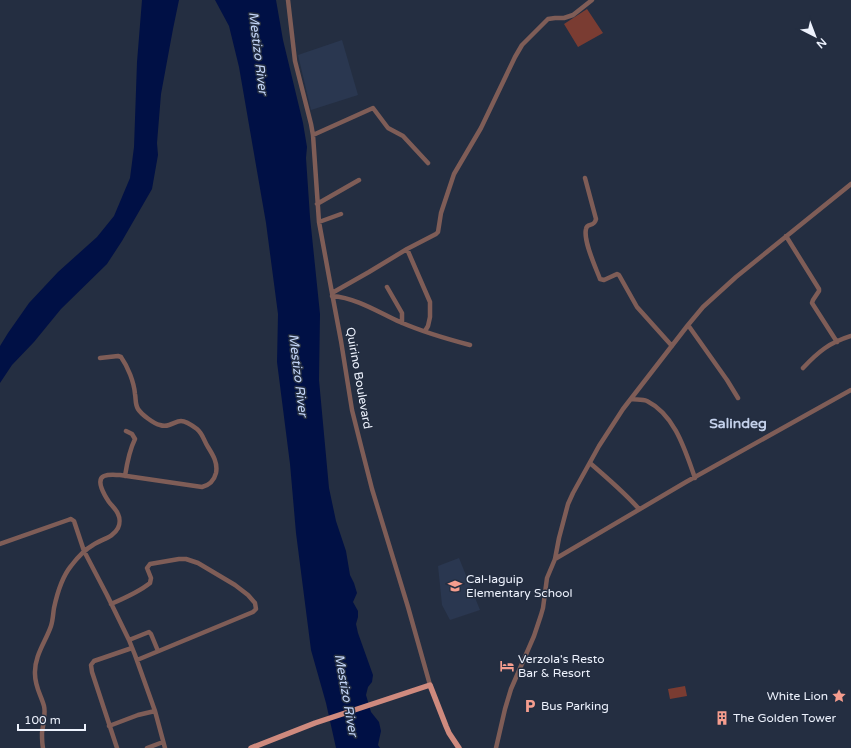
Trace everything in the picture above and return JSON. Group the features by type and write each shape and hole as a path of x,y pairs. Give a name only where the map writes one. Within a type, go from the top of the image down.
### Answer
{"main road":[{"path":"251,748 315,723 430,685"},
{"name":"Quirino Boulevard","path":"430,685 449,734 459,748"}],"street":[{"name":"Quirino Boulevard","path":"288,0 295,61 313,135 319,222 352,410 372,489 430,685"},
{"path":"332,295 407,249 438,232 454,174 481,128 522,45 548,19 564,18 573,15 592,0"},
{"path":"313,135 373,108 388,128 403,136 428,163"},
{"path":"585,178 596,219 594,224 587,226 585,235 600,279 604,280 616,274 619,275 637,307 672,346"},
{"path":"317,204 358,180"},
{"path":"496,748 511,689 534,636 543,608 547,578 555,559 568,504 573,492 599,446 631,399 703,307 736,277 851,184"},
{"path":"319,222 341,214"},
{"path":"786,236 819,289 812,303 837,342"},
{"path":"407,249 430,302 430,317 425,332"},
{"path":"388,287 402,313 402,323"},
{"path":"332,295 352,299 402,323 425,332 470,345"},
{"path":"688,325 738,398"},
{"path":"804,368 822,350 851,336"},
{"path":"43,748 42,733 44,706 34,673 43,644 52,624 58,593 70,567 84,550 112,535 120,522 116,510 109,502 100,484 101,478 107,475 125,476 202,487 208,485 213,480 216,472 216,463 213,455 206,445 202,434 196,428 181,421 170,425 160,425 148,419 138,410 129,372 121,357 100,358"},
{"path":"555,559 639,509 851,390"},
{"path":"631,399 647,402 662,412 672,425 684,446 695,478"},
{"path":"125,476 131,446 135,439 132,434 126,431"},
{"path":"590,463 639,509"},
{"path":"0,544 72,519 74,521 84,550 129,640 155,711 165,748"},
{"path":"111,604 146,587 150,583 151,578 147,568 150,564 179,559 198,562 235,585 248,595 255,603 256,609 252,612 137,660"},
{"path":"129,640 148,632 158,652"},
{"path":"117,748 91,665 94,661 132,648"},
{"path":"109,726 155,711"},
{"path":"147,748 163,742"}],"shaded area":[{"path":"587,9 603,33 578,47 564,24"},
{"path":"342,40 358,95 311,110 298,55"},
{"name":"Cal-laguip Elementary School","path":"459,558 480,610 450,620 442,605 438,566"},
{"path":"685,686 687,696 670,699 668,689"}],"water":[{"path":"142,0 179,0 161,94 157,143 158,155 152,189 107,264 61,309 34,342 12,365 0,383 0,346 8,333 29,303 58,272 97,237 114,216 130,178 134,147 137,62"},
{"name":"Mestizo River","path":"215,0 276,0 283,40 303,123 307,147 306,158 310,217 320,314 319,380 329,488 336,521 346,551 350,575 357,593 353,602 358,611 356,624 373,675 372,682 368,687 366,695 371,712 379,722 381,731 378,745 380,748 336,748 326,703 311,650 277,362 278,314 266,223 239,67 229,26"}],"place":[{"name":"Cal-laguip Elementary School","path":"455,586"},
{"name":"Verzola's Resto Bar & Resort","path":"507,666"},
{"name":"White Lion","path":"839,696"},
{"name":"Bus Parking","path":"530,706"},
{"name":"The Golden Tower","path":"722,718"}],"district":[{"name":"Salindeg","path":"738,423"}]}
